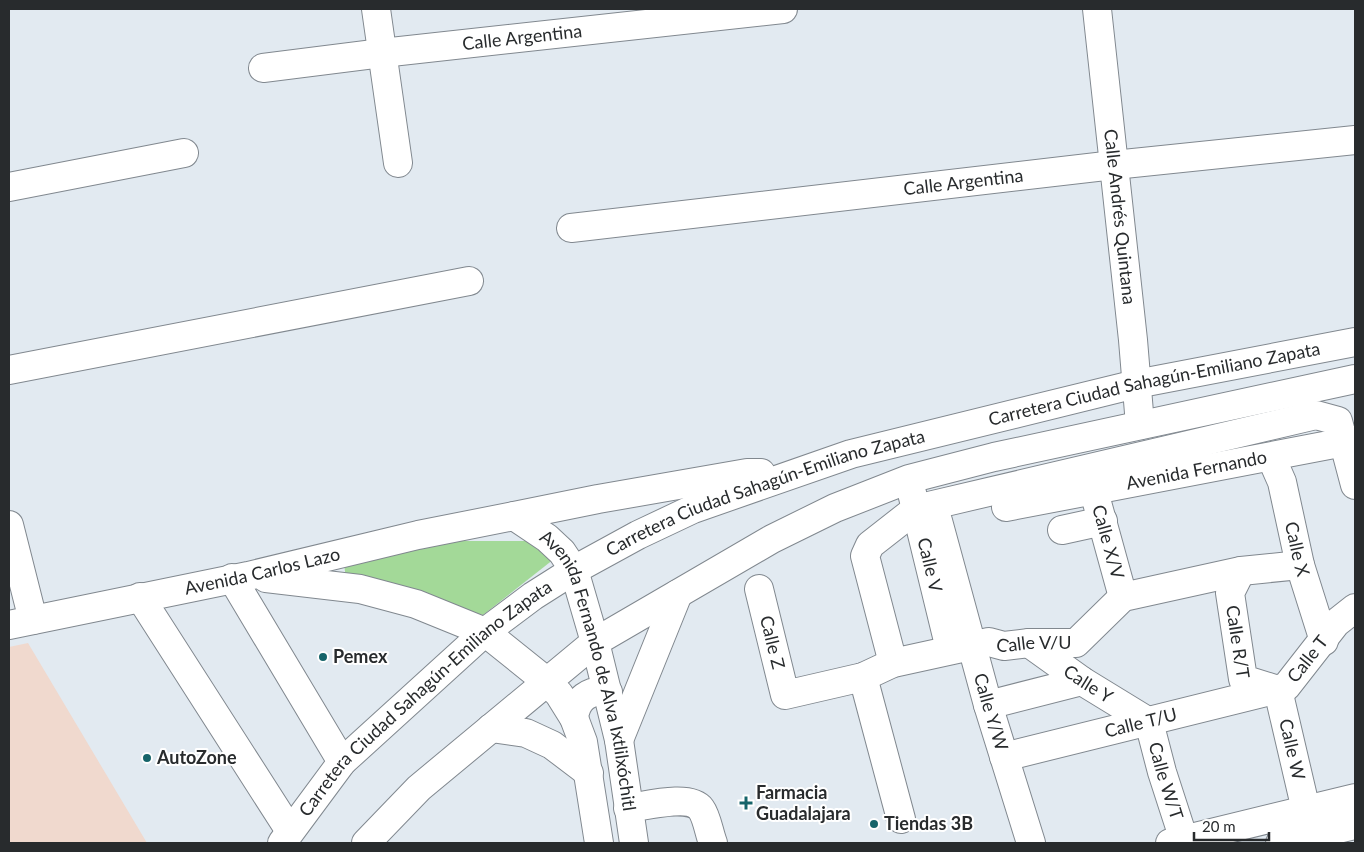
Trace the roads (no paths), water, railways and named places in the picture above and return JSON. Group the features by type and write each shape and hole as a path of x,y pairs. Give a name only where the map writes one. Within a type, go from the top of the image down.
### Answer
{"street":[{"path":"376,9 398,163"},
{"name":"Calle Argentina","path":"263,68 382,52 783,9"},
{"name":"Calle Andrés Quintana","path":"1097,9 1140,425"},
{"name":"Calle Argentina","path":"571,228 1114,165 1355,140"},
{"path":"9,187 184,153"},
{"path":"9,370 469,281"},
{"name":"Carretera Ciudad Sahagún-Emiliano Zapata","path":"293,835 342,762 485,632 533,596 574,570 638,535 693,509 851,454 1136,384 1355,342"},
{"name":"Carretera Ciudad Sahagún-Emiliano Zapata","path":"366,843 419,788 595,642 788,531 836,508 910,479 994,457 1355,379"},
{"path":"893,663 865,556 870,545 924,518 1316,415 1346,434 1355,485"},
{"name":"Avenida Fernando","path":"924,518 1271,457 1346,434"},
{"name":"Calle X","path":"1271,457 1282,482 1300,565 1338,624"},
{"name":"Avenida Carlos Lazo","path":"21,622 240,577 418,535 598,499 747,473 795,472"},
{"name":"Calle V","path":"910,479 924,518 961,647"},
{"name":"Calle X/V","path":"1093,488 1123,597"},
{"name":"Avenida Fernando de Alva Ixtlilxóchitl","path":"514,516 548,538 562,552 574,570 595,642 619,740 634,843"},
{"path":"1062,530 1103,521"},
{"path":"9,525 21,622"},
{"path":"1123,597 1241,571 1300,565"},
{"name":"Calle R/T","path":"1241,571 1230,593 1242,679 1278,690"},
{"path":"240,577 342,762"},
{"name":"Avenida Fernando de Alva Ixtlilxóchitl","path":"240,577 360,589 416,604 485,632 559,694 574,718 583,742 599,843"},
{"name":"Calle Z","path":"759,589 785,695"},
{"path":"619,740 678,594"},
{"path":"140,597 293,835"},
{"name":"Calle V/U","path":"785,695 864,677 893,663 961,647 989,642 1004,646 1029,643 1076,643 1123,597"},
{"name":"Calle T","path":"1278,690 1286,687 1338,624"},
{"name":"Calle Y","path":"1029,643 1082,681 1149,722"},
{"name":"Calle Y/W","path":"961,647 988,705 1032,843"},
{"path":"864,677 901,819"},
{"path":"988,705 1082,681"},
{"name":"Calle T/U","path":"1004,757 1278,690"},
{"name":"Calle W","path":"1278,690 1306,810"},
{"path":"574,718 576,706 587,695 594,692 608,692"},
{"name":"Calle W/T","path":"1149,722 1177,841"},
{"path":"491,728 526,733 552,745 589,773"},
{"path":"1177,841 1355,798"},
{"path":"628,808 681,801 694,803 702,809 713,843"},
{"path":"1280,843 1355,825"}],"place":[{"name":"Pemex","path":"323,657"},
{"name":"AutoZone","path":"147,758"},
{"name":"Farmacia Guadalajara","path":"746,803"},
{"name":"Tiendas 3B","path":"874,824"}]}
